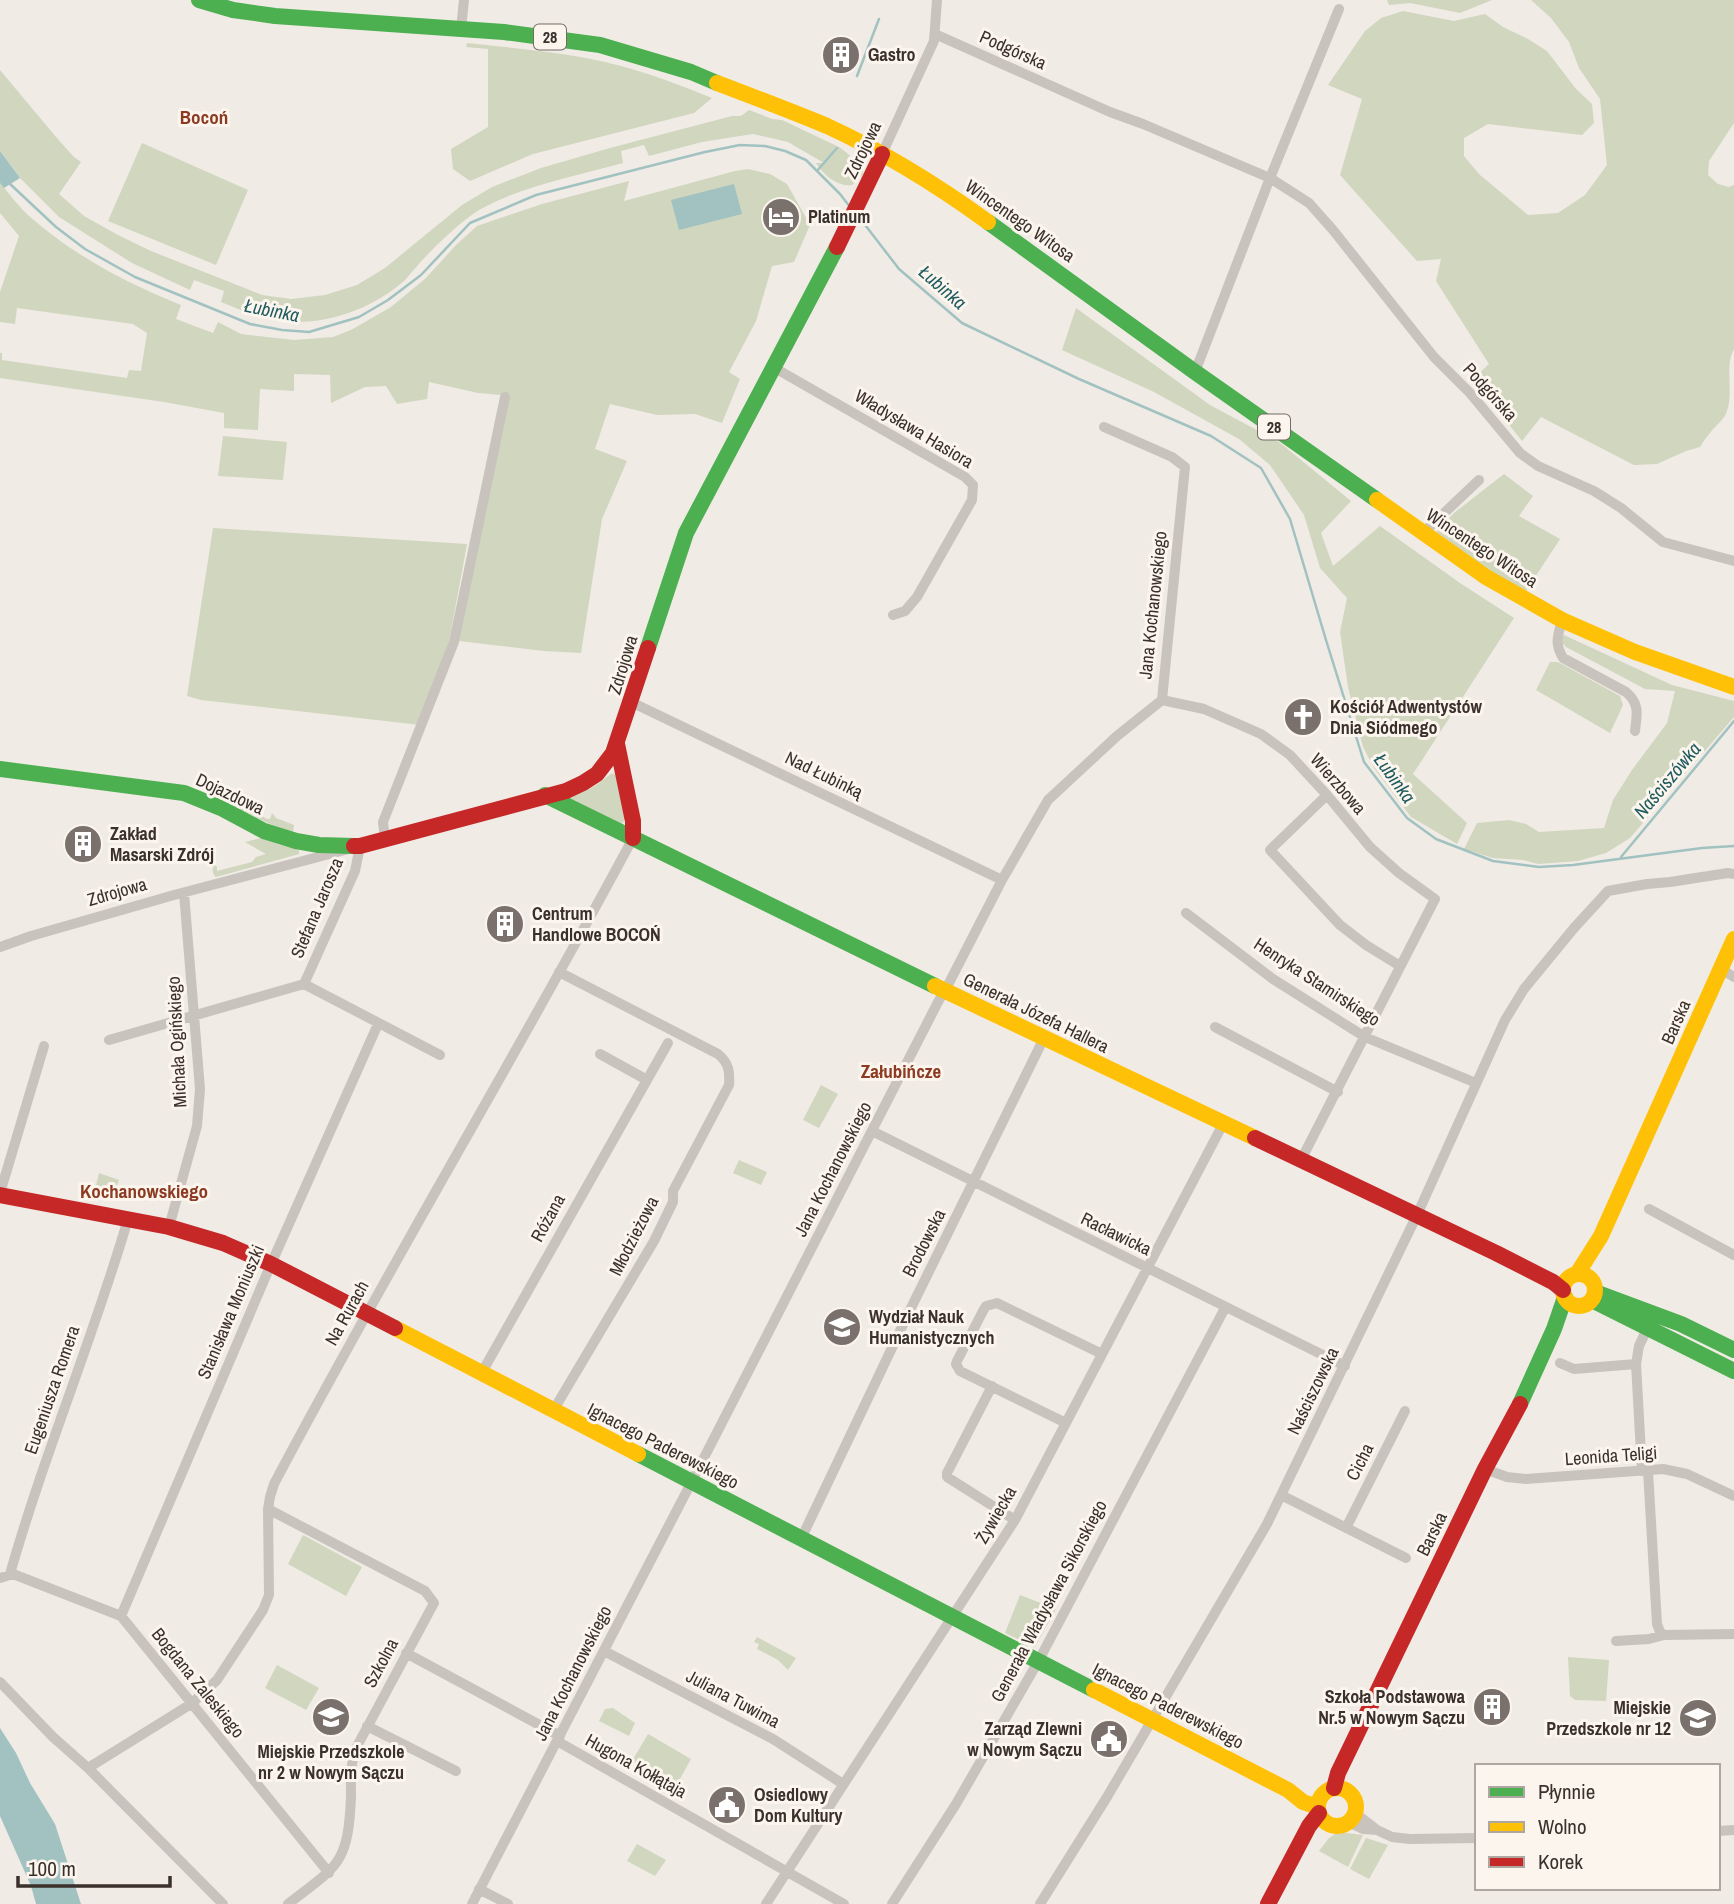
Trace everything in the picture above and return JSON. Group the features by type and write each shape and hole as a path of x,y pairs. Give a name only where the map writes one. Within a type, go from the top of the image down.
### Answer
{"street":[{"name":"Wincentego Witosa","path":"199,0 233,10 275,16 461,29 600,45 691,72 828,127 939,187 1486,577 1562,620 1634,652 1734,687"},
{"path":"461,29 464,0"},
{"name":"Zdrojowa","path":"0,947 184,893 566,791 593,779 606,765 617,744 686,533 841,237 926,63 934,41 937,0"},
{"path":"1195,372 1269,178 1339,9"},
{"name":"Podgórska","path":"935,34 1110,112 1269,178 1309,203 1434,357 1471,393 1520,453 1538,466 1594,491 1621,508 1663,542 1734,561"},
{"name":"Władysława Hasiora","path":"772,367 965,477 973,485 972,500 917,597 905,611 893,615"},
{"path":"385,839 383,821 454,642 505,397"},
{"name":"Jana Kochanowskiego","path":"472,1904 1002,880 1048,800 1117,736 1161,700 1185,467 1172,457 1104,426"},
{"path":"1423,533 1479,480"},
{"path":"1562,620 1557,649 1563,658 1626,692 1632,698 1638,711 1635,730"},
{"name":"Wierzbowa","path":"1161,700 1204,709 1261,734 1290,755 1370,847 1399,873 1435,899 1400,966"},
{"name":"Nad Łubinką","path":"631,702 1002,880"},
{"path":"617,744 633,821 633,838"},
{"name":"Dojazdowa","path":"0,769 184,793 282,837 318,845 360,846"},
{"name":"Generała Józefa Hallera","path":"545,795 1223,1124 1417,1214 1553,1282 1578,1290"},
{"path":"1301,1160 1400,966 1340,925 1270,850 1326,795"},
{"name":"Na Rurach","path":"88,1768 191,1704 217,1680 258,1618 269,1595 268,1509 274,1484 633,838"},
{"name":"Stefana Jarosza","path":"304,984 355,871 360,846"},
{"name":"Naściszowska","path":"1040,1904 1107,1797 1267,1524 1417,1214 1505,1020 1524,989 1608,891 1734,874"},
{"name":"Michała Ogińskiego","path":"169,1227 197,1126 200,1089 184,893"},
{"name":"Henryka Stamirskiego","path":"1186,913 1273,979 1365,1037 1476,1083"},
{"name":"Barska","path":"1268,1904 1309,1826 1328,1802 1338,1773 1485,1469 1526,1392 1554,1329 1578,1290 1601,1236 1727,973 1734,939"},
{"name":"Młodzieżowa","path":"553,1411 654,1241 673,1202 673,1191 729,1085 729,1071 724,1059 718,1054 559,972"},
{"path":"109,1040 304,984 440,1055"},
{"name":"Stanisława Moniuszki","path":"121,1616 271,1264 378,1024"},
{"path":"1215,1027 1338,1092"},
{"name":"Brodowska","path":"801,1539 1044,1038"},
{"name":"Różana","path":"481,1374 668,1043"},
{"path":"0,1194 44,1046"},
{"path":"600,1054 647,1080"},
{"name":"Żywiecka","path":"766,1904 1015,1520 1223,1124"},
{"name":"Racławicka","path":"872,1132 1345,1366"},
{"name":"Ignacego Paderewskiego","path":"0,1194 169,1227 223,1243 271,1264 691,1483 1039,1660 1288,1790 1303,1802 1328,1802"},
{"path":"1649,1209 1734,1255"},
{"name":"Eugeniusza Romera","path":"5,1576 128,1219"},
{"path":"1578,1290 1647,1329 1734,1371"},
{"path":"1578,1290 1681,1324 1734,1350"},
{"path":"1066,1423 960,1371 956,1364 983,1311 986,1306 997,1303 1102,1354"},
{"name":"Generała Władysława Sikorskiego","path":"892,1904 956,1804 1039,1660 1225,1308"},
{"path":"1647,1329 1639,1346 1636,1364 1657,1624 1664,1635"},
{"path":"1560,1363 1574,1368 1636,1364"},
{"path":"992,1386 947,1477 1015,1520"},
{"name":"Cicha","path":"1346,1528 1405,1411"},
{"name":"Leonida Teligi","path":"1485,1469 1507,1477 1526,1479 1662,1469 1688,1474 1734,1496"},
{"path":"1281,1495 1406,1558"},
{"name":"Szkolna","path":"268,1509 427,1593 434,1604 356,1748 351,1763 348,1839 344,1852 328,1873 288,1904"},
{"path":"5,1576 13,1574 121,1616"},
{"name":"Bogdana Zaleskiego","path":"121,1616 328,1873"},
{"path":"1616,1640 1649,1639 1664,1635 1734,1634"},
{"name":"Juliana Tuwima","path":"604,1651 773,1739 843,1784"},
{"name":"Hugona Kołłątaja","path":"406,1653 844,1904"},
{"path":"0,1682 223,1904"},
{"path":"368,1726 456,1772"},
{"path":"1355,1800 1352,1817 1337,1826 1328,1802 1355,1800"},
{"path":"1352,1817 1363,1829 1377,1830 1392,1837 1475,1838"},
{"path":"480,1889 508,1904"}],"green space":[{"path":"1387,0 1492,0 1460,13 1410,3 1389,5"},
{"path":"1531,0 1734,0 1734,123 1709,161 1708,175 1718,184 1729,187 1734,185 1734,349 1730,363 1729,403 1724,417 1700,447 1657,464 1634,465 1541,417 1522,441 1473,379 1489,364 1436,281 1441,259 1417,261 1340,175 1362,99 1328,85 1365,31 1381,18 1403,11 1454,21 1485,14 1547,51 1576,89 1592,104 1594,123 1582,135 1488,124 1464,138 1464,156 1480,175 1528,215 1558,213 1585,195 1607,165 1600,99 1579,68 1569,42 1551,18"},
{"path":"467,43 602,61 656,76 712,98 694,113 533,154 470,181 453,169 451,149 488,127 488,49 466,47"},
{"path":"0,70 56,137 81,162 59,194 84,216 151,251 262,295 291,299 325,295 357,285 385,268 462,205 492,187 541,168 732,116 741,116 749,110 782,120 839,147 863,169 863,174 852,185 841,184 827,176 816,163 824,163 788,142 753,134 702,142 649,156 644,145 621,151 623,163 533,187 481,209 448,234 404,281 374,302 357,310 321,320 284,321 259,316 221,302 224,291 194,280 190,290 132,263 59,217 20,178 0,151"},
{"path":"142,143 248,190 216,265 108,221"},
{"path":"748,169 770,174 787,184 810,225 794,262 772,266 756,321 729,372 740,379 722,423 695,414 657,415 610,404 595,449 627,461 602,519 581,653 459,641 501,395 478,393 429,382 427,399 397,404 386,386 365,387 331,403 330,375 294,374 294,391 260,389 258,430 224,428 224,413 0,378 2,353 2,360 127,378 129,370 141,371 147,333 133,324 17,308 15,324 0,322 0,292 19,236 0,213 0,183 28,215 63,243 120,277 181,305 176,319 213,333 218,322 241,334 294,340 333,337 391,307 426,278 477,226 542,204 629,181 624,201"},
{"path":"1076,308 1210,405 1279,442 1351,501 1321,533 1333,566 1380,526 1514,618 1413,774 1467,823 1457,844 1411,817 1374,768 1363,747 1348,687 1340,632 1347,598 1320,568 1304,515 1270,465 1239,439 1154,392 1062,350"},
{"path":"223,436 287,442 283,480 218,476"},
{"path":"1504,474 1533,496 1519,516 1560,539 1526,591 1485,569 1436,532 1454,513"},
{"path":"213,528 467,544 449,642 420,725 201,700 187,696"},
{"path":"1564,635 1672,685 1734,701 1734,717 1630,838 1606,853 1578,861 1538,864 1493,858 1464,849 1477,823 1509,820 1526,824 1539,832 1604,828 1613,800 1667,723 1675,691 1645,689 1566,647 1560,641"},
{"path":"1550,662 1558,662 1620,696 1623,705 1610,733 1536,690"},
{"path":"613,773 616,776 625,818 623,823 618,825 568,799 570,795 596,785"},
{"path":"241,805 267,819 270,819 272,813 276,818 294,825 293,832 240,809"},
{"path":"261,838 299,850 299,854 215,876 214,864 217,871 252,862 256,857 266,854 245,842"},
{"path":"821,1085 838,1094 819,1128 803,1120"},
{"path":"739,1160 767,1172 761,1185 733,1173"},
{"path":"99,1173 119,1180 112,1199 94,1193"},
{"path":"303,1535 362,1567 346,1596 288,1564"},
{"path":"1020,1595 1056,1609 1035,1647 1005,1633"},
{"path":"757,1637 796,1658 788,1670 778,1660 757,1649 759,1644 754,1642"},
{"path":"1568,1657 1609,1660 1606,1701 1575,1700 1570,1696"},
{"path":"277,1665 319,1688 306,1710 265,1688"},
{"path":"613,1708 635,1723 629,1736 599,1721 605,1709"},
{"path":"648,1734 691,1759 675,1788 632,1761"},
{"path":"1338,1832 1363,1835 1348,1867 1319,1851 1329,1838"},
{"path":"1366,1838 1388,1845 1369,1879 1350,1869"},
{"path":"637,1844 666,1860 655,1876 627,1861"}],"water":[{"path":"0,151 20,178 4,188 0,183"},
{"path":"734,184 742,214 679,230 671,200"},
{"path":"0,1728 55,1824 81,1904 36,1904 31,1886 0,1816"}],"waterway":[{"path":"857,76 879,19"},
{"name":"Łubinka","path":"9,183 56,227 85,249 135,277 250,324 309,332 359,317 388,300 421,275 470,223 536,195 705,152 740,145 765,146 785,151 806,160 850,207"},
{"path":"817,171 837,148"},
{"name":"Łubinka","path":"859,217 899,269 962,323 1079,379 1211,436 1261,468 1290,519 1364,762 1407,818 1436,839 1493,861 1539,867 1734,846"},
{"name":"Naściszówka","path":"1621,857 1734,721"}],"traffic: fast":[{"path":"199,0 233,10 275,16 504,32 600,45 691,72 717,83"},
{"path":"988,222 1377,500"},
{"path":"648,648 686,533 837,247"},
{"path":"0,769 184,793 221,808 264,831 296,841 354,846"},
{"path":"545,795 935,986"},
{"path":"1595,1292 1681,1324 1734,1350"},
{"path":"1520,1404 1554,1329 1565,1297"},
{"path":"1592,1300 1734,1371"},
{"path":"638,1454 1094,1690"}],"traffic: slow":[{"path":"717,83 848,136 910,170 988,222"},
{"path":"1377,500 1486,577 1562,620 1635,652 1734,687"},
{"path":"1577,1274 1601,1236 1734,939"},
{"path":"935,986 1255,1138"},
{"path":"1579,1274 1590,1279 1595,1290 1590,1301 1579,1306 1568,1301 1563,1290 1568,1279 1579,1274"},
{"path":"395,1328 638,1454"},
{"path":"1094,1690 1288,1790 1303,1802 1318,1807"},
{"path":"1337,1788 1350,1794 1356,1807 1350,1820 1337,1826 1324,1820 1318,1807 1324,1794 1337,1788"}],"traffic: jam":[{"path":"837,247 882,154"},
{"path":"354,846 566,791 597,774 613,753 648,648"},
{"path":"617,744 633,821 633,838"},
{"path":"1255,1138 1496,1253 1553,1282 1563,1290"},
{"path":"0,1195 169,1227 223,1243 271,1264 395,1328"},
{"path":"1334,1788 1338,1773 1485,1469 1520,1404"},
{"path":"1268,1904 1309,1826 1319,1813"}],"place":[{"name":"Gastro","path":"841,55"},
{"name":"Platinum","path":"781,217"},
{"name":"Kościół Adwentystów Dnia Siódmego","path":"1303,717"},
{"name":"Zakład Masarski Zdrój","path":"83,844"},
{"name":"Centrum Handlowe BOCOŃ","path":"505,924"},
{"name":"Wydział Nauk Humanistycznych","path":"842,1327"},
{"name":"Szkoła Podstawowa Nr.5 w Nowym Sączu","path":"1492,1707"},
{"name":"Miejskie Przedszkole nr 2 w Nowym Sączu","path":"331,1717"},
{"name":"Miejskie Przedszkole nr 12","path":"1698,1718"},
{"name":"Zarząd Zlewni w Nowym Sączu","path":"1109,1739"},
{"name":"Osiedlowy Dom Kultury","path":"727,1805"}],"district":[{"name":"Bocoń","path":"204,117"},
{"name":"Załubińcze","path":"901,1071"},
{"name":"Kochanowskiego","path":"144,1191"}]}
